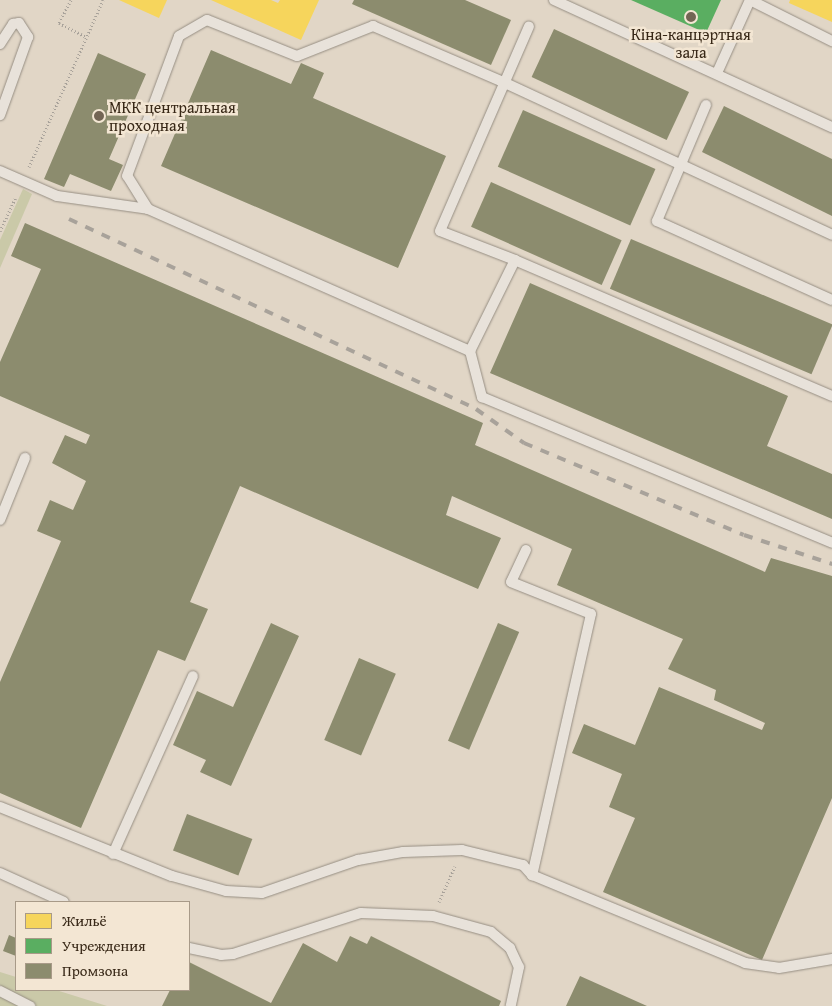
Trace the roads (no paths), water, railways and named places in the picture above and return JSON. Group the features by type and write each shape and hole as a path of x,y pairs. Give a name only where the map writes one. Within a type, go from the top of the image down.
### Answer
{"lane":[{"path":"554,0 832,127"},
{"path":"717,74 750,0 832,41"},
{"path":"148,208 127,176 180,36 207,20 297,56 373,26 503,82 832,235"},
{"path":"0,44 13,24 19,23 28,37 0,115"},
{"path":"529,26 503,82 440,231 515,260 832,396"},
{"path":"706,105 657,221 832,300"},
{"path":"0,170 57,196 148,208 470,351"},
{"path":"515,260 470,351 482,397 832,543"},
{"path":"0,520 25,458"},
{"path":"526,550 511,582 591,614 532,874"},
{"path":"114,854 193,676"},
{"path":"0,808 172,876 226,891 262,893 358,860 403,852 462,850 523,865 532,874 746,963 779,968 832,959"},
{"path":"0,873 62,901"},
{"path":"190,948 221,955 233,954 361,913 433,916 490,932 510,948 519,967 511,1006"},
{"path":"0,991 30,1006"}],"railway":[{"path":"69,219 476,409 524,443 744,535 832,564"}],"place":[{"name":"Кіна-канцэртная зала","path":"691,17"},
{"name":"МКК центральная проходная","path":"99,116"}]}
